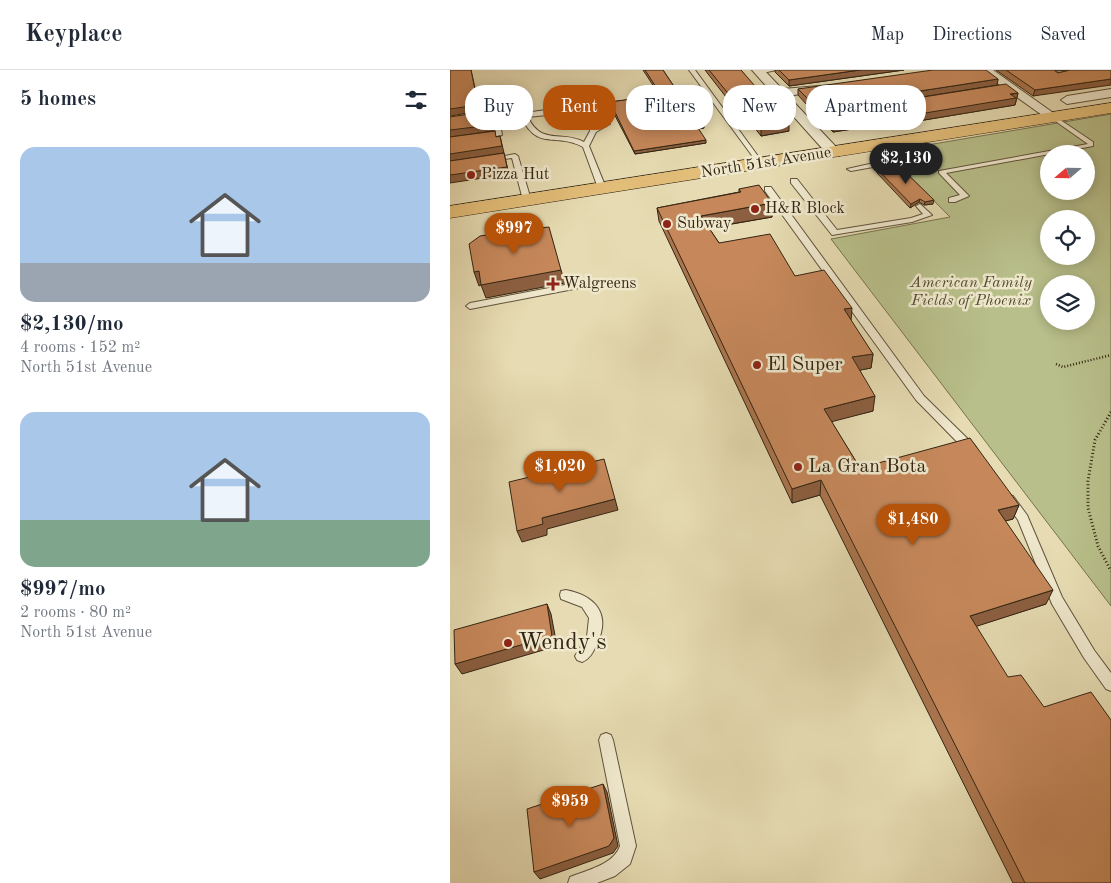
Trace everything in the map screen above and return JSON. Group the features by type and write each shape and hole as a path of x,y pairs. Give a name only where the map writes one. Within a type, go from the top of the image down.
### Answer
{"main road":[{"name":"North 51st Avenue","path":"450,212 1111,108"}],"street":[{"path":"985,70 1005,87 1053,117"},
{"path":"759,71 772,85"},
{"path":"1067,100 1111,93"},
{"path":"796,110 834,153"}],"lane":[{"path":"692,70 761,164"},
{"path":"759,71 773,70"},
{"path":"450,120 495,113 500,134 476,138"},
{"path":"543,114 524,116 530,131 539,136 573,139 586,146 602,188"},
{"path":"952,200 965,196 941,172 1091,145 1091,143 1053,117"},
{"path":"586,146 593,131"},
{"path":"486,159 514,155 527,200"},
{"path":"851,169 874,165 886,171"},
{"path":"794,181 835,233 912,220 928,215 920,206"},
{"path":"768,188 920,398 980,459"},
{"path":"470,306 586,284"},
{"path":"1001,488 1023,518 1057,600 1088,654 1111,684"},
{"path":"566,595 577,596 592,608 596,622 595,636 589,648 582,656"},
{"path":"576,883 609,870 624,858 628,846 606,740"}],"path":[{"path":"1056,364 1063,367 1111,355"},
{"path":"1111,412 1095,440 1088,481 1088,508 1098,546 1111,571"}],"green space":[{"name":"American Family Fields of Phoenix","path":"1111,114 1111,606 831,239 950,217 886,152"}],"building":[{"path":"450,70 471,70 474,85 465,85 465,107 450,109"},
{"path":"645,70 663,70 673,85 655,85"},
{"path":"709,70 741,70 754,85 723,85 723,87"},
{"path":"779,70 860,70 789,80"},
{"path":"933,70 986,70 998,79 926,90 926,85 826,85"},
{"path":"1006,70 1054,70 1058,73 1070,70 1111,70 1111,79 1035,90"},
{"path":"1006,84 1018,93 1010,94 1016,98 926,113 926,97"},
{"path":"806,88 806,97 798,89"},
{"path":"626,100 626,130 699,130 706,140 634,151 616,114 616,101"},
{"path":"465,115 465,128 450,130 450,117"},
{"path":"495,131 496,137 500,136 502,146 450,154 450,137"},
{"path":"504,153 507,167 450,175 450,161"},
{"path":"898,165 934,200 925,202 920,199 911,204 877,169 887,171"},
{"path":"759,185 772,203 701,216 719,243 770,234 795,276 824,270 852,308 844,309 873,354 852,357 875,396 824,409 860,468 970,438 1019,505 998,510 1053,590 970,616 1008,677 1021,675 1044,707 1091,692 1111,720 1111,883 1025,883 821,480 792,489 657,208 741,192 739,189"},
{"name":"Walgreens","path":"540,226 540,228 549,227 561,270 481,285 479,271 474,272 469,244 480,236"},
{"path":"604,459 615,499 542,518 543,524 517,531 509,482"},
{"name":"Wendy's","path":"547,604 552,636 455,664 454,630"},
{"path":"603,784 614,838 609,846 534,872 527,809"}],"place":[{"name":"Pizza Hut","path":"471,175"},
{"name":"H&R Block","path":"755,209"},
{"name":"Subway","path":"667,224"},
{"name":"Walgreens","path":"553,284"},
{"name":"El Super","path":"757,365"},
{"name":"La Gran Bota","path":"798,467"},
{"name":"Wendy's","path":"508,643"}]}
